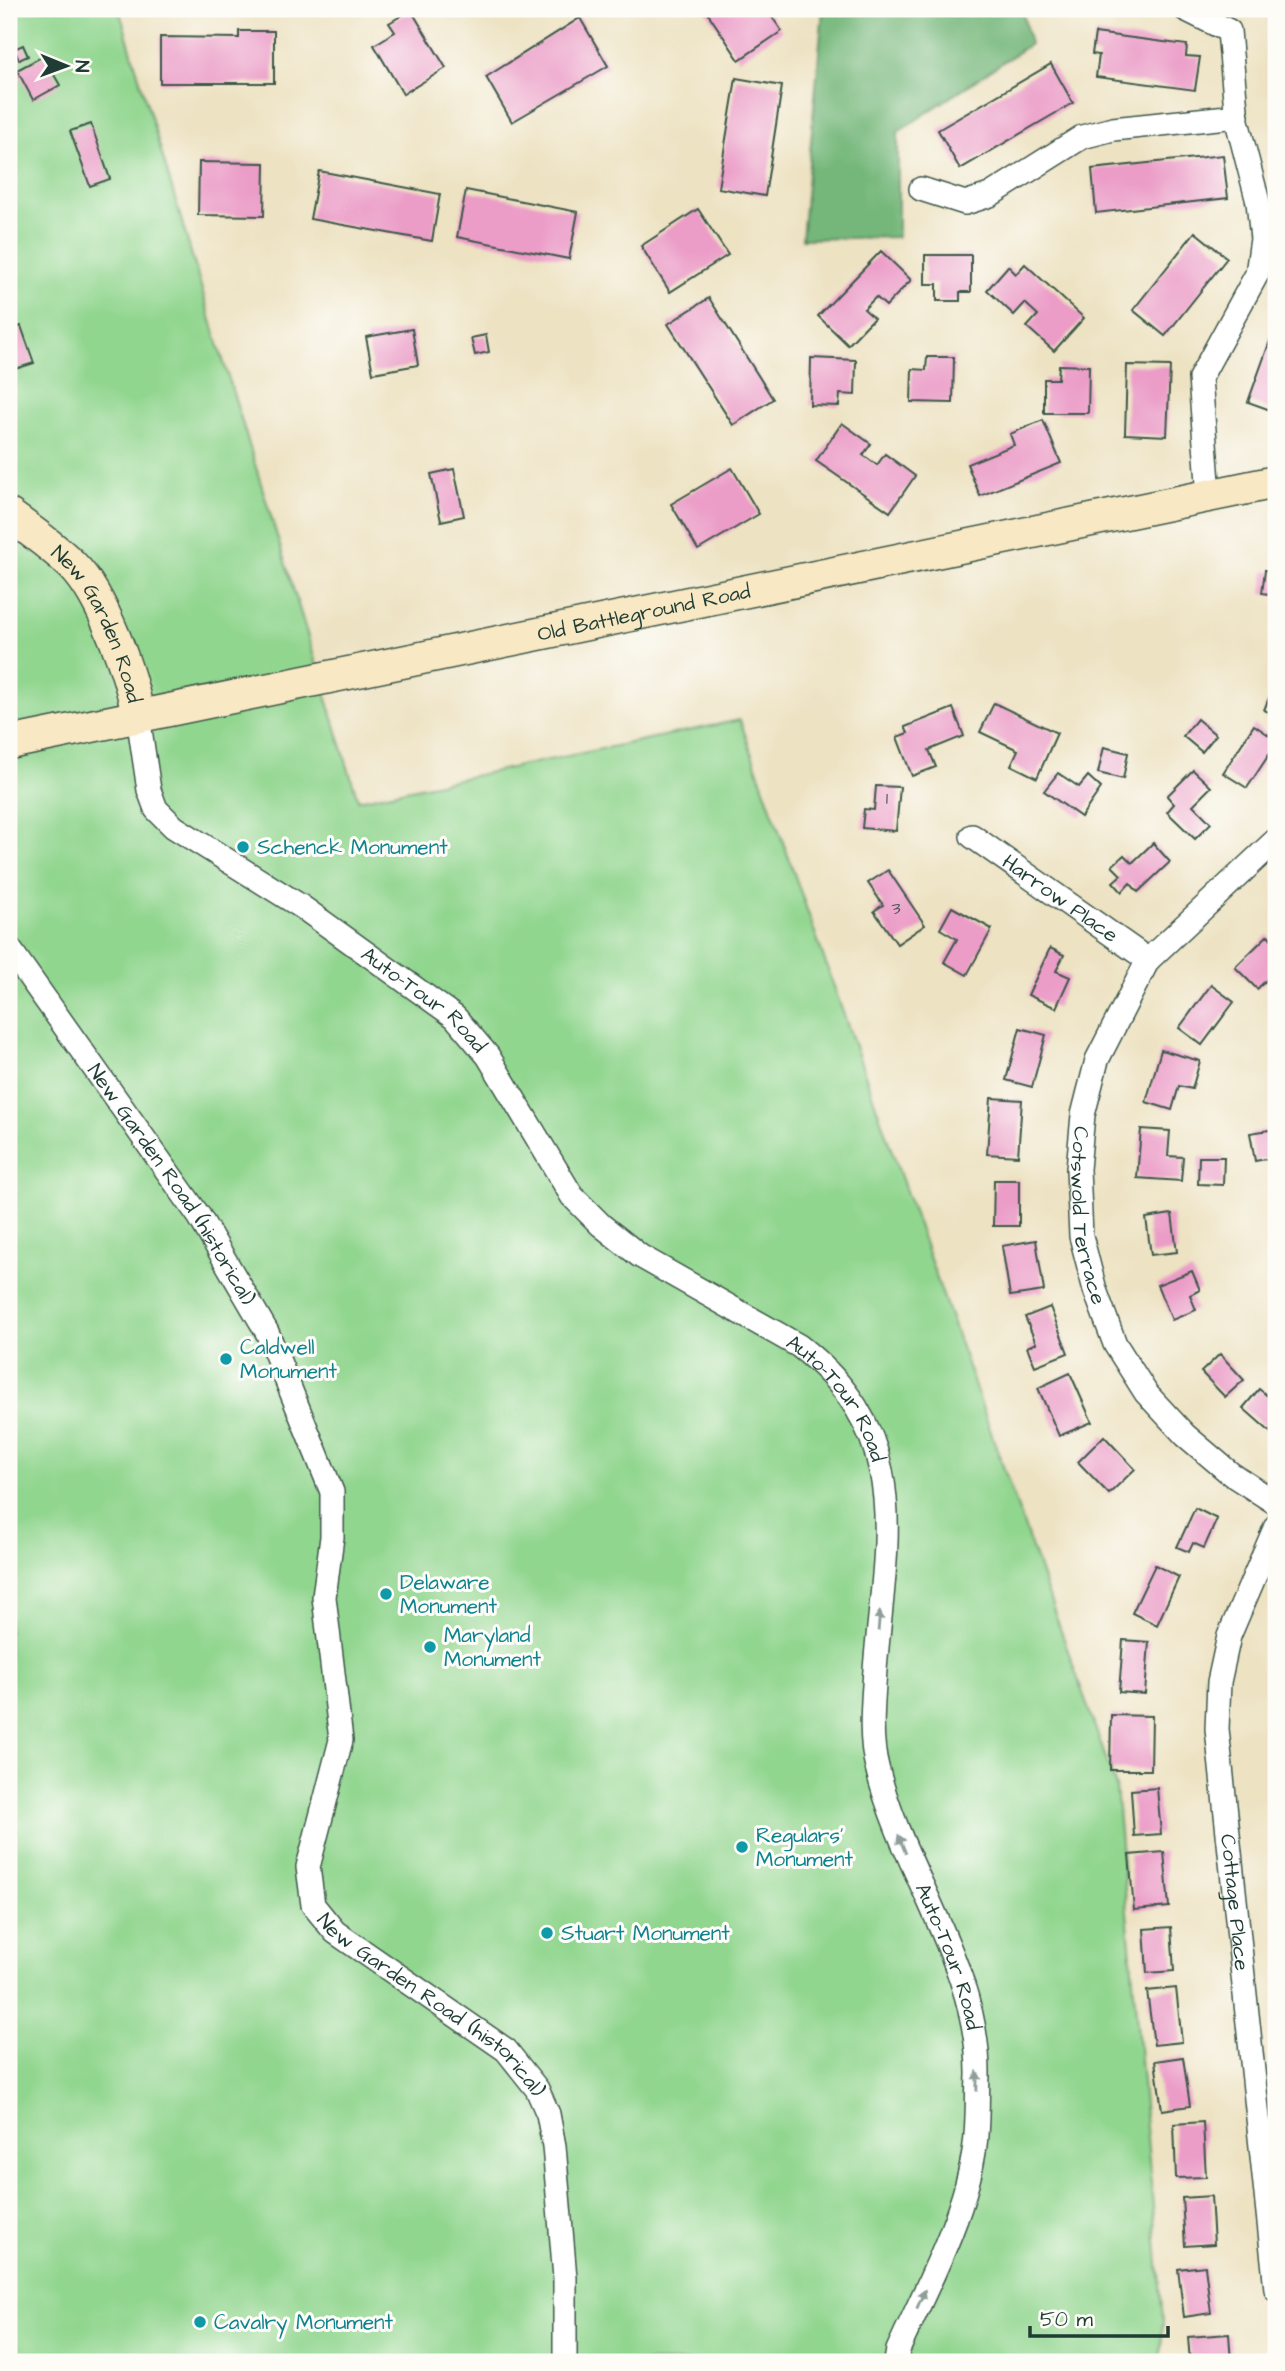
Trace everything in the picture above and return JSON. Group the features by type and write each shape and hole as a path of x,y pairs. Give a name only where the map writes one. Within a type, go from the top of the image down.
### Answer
{"street":[{"path":"1185,9 1229,31 1237,116 1258,202 1262,239 1257,274 1200,378 1209,495"},
{"path":"922,189 965,203 990,195 1082,137 1113,129 1237,116"},
{"name":"Old Battleground Road","path":"9,743 1276,482"},
{"name":"New Garden Road","path":"9,515 75,568 103,612 134,693 138,716"},
{"name":"Auto-Tour Road","path":"138,716 149,790 156,809 170,823 213,854 302,907 455,1017 488,1056 572,1196 640,1256 799,1346 816,1359 851,1399 875,1444 886,1480 887,1529 872,1713 876,1765 900,1841 966,1990 976,2032 978,2073 975,2146 954,2225 898,2350 896,2362"},
{"name":"Harrow Place","path":"972,836 1148,960"},
{"name":"Cotswold Terrace","path":"1276,840 1148,960 1097,1060 1083,1115 1077,1169 1081,1237 1095,1290 1115,1344 1146,1393 1185,1435 1231,1474 1276,1503"},
{"name":"New Garden Road (historical)","path":"9,947 199,1216 267,1332 332,1492 332,1537 324,1597 341,1740 308,1867 313,1905 335,1931 506,2050 537,2089 548,2114 554,2146 565,2278 565,2362"},
{"name":"Cottage Place","path":"1276,1526 1229,1636 1219,1682 1217,1730 1276,2289"}],"green space":[{"path":"9,9 119,9 215,334 358,800 740,720 1116,1787 1163,2320 1160,2362 9,2362"},
{"path":"823,9 1022,9 1030,44 898,132 898,237 802,239"}],"building":[{"path":"705,9 766,9 782,31 739,60"},
{"path":"411,10 446,68 403,94 374,45 395,32 389,23"},
{"path":"580,18 608,66 512,122 486,77"},
{"path":"239,31 274,31 274,83 160,83 160,37 239,38"},
{"path":"1095,33 1187,45 1186,56 1200,57 1195,90 1096,77 1099,55 1092,54"},
{"path":"23,45 28,56 19,60 14,49"},
{"path":"43,56 60,85 33,100 17,70"},
{"path":"1051,64 1073,103 960,169 938,130"},
{"path":"736,78 782,86 765,196 718,188"},
{"path":"91,124 110,179 90,186 70,131"},
{"path":"1223,155 1228,198 1096,213 1092,169"},
{"path":"199,162 265,163 264,216 198,215"},
{"path":"319,171 440,194 432,241 310,219"},
{"path":"466,190 578,212 569,259 457,237"},
{"path":"698,209 728,255 670,292 641,246"},
{"path":"1195,232 1227,258 1165,336 1133,310"},
{"path":"881,251 911,280 886,306 876,297 864,309 874,318 848,345 818,316"},
{"path":"925,255 971,255 971,292 960,292 960,301 937,301 937,284 925,284"},
{"path":"1025,264 1084,318 1054,351 1027,327 1038,315 1025,303 1014,315 987,290 1008,266 1016,274"},
{"path":"709,298 773,399 733,425 668,324"},
{"path":"1276,324 1276,412 1248,402"},
{"path":"21,326 34,363 9,371 9,330"},
{"path":"412,329 418,365 373,373 366,337"},
{"path":"486,335 489,352 475,355 471,338"},
{"path":"927,357 954,357 953,403 911,402 912,369 926,370"},
{"path":"811,358 856,360 855,395 840,394 839,406 810,405"},
{"path":"1059,365 1089,366 1088,413 1044,413 1044,379 1058,379"},
{"path":"1127,365 1170,366 1167,436 1125,434"},
{"path":"1043,420 1061,463 980,496 967,464 1014,445 1010,434"},
{"path":"842,423 871,444 863,455 877,465 885,454 915,476 890,512 816,461"},
{"path":"732,468 759,514 698,550 671,504"},
{"path":"454,469 464,516 441,521 431,474"},
{"path":"1265,570 1276,572 1276,595 1262,593"},
{"path":"1276,681 1276,715 1264,710"},
{"path":"994,703 1057,733 1037,778 1011,765 1018,750 980,732"},
{"path":"953,708 964,736 929,750 936,767 912,776 897,737 908,733 905,727"},
{"path":"1197,719 1216,735 1202,752 1183,736"},
{"path":"1254,725 1276,740 1276,744 1247,788 1223,773"},
{"path":"1104,747 1128,753 1123,779 1098,773"},
{"path":"1193,770 1211,787 1193,805 1211,823 1195,839 1167,812 1174,804 1167,796"},
{"path":"1058,773 1079,787 1088,776 1101,788 1081,817 1044,791"},
{"path":"876,786 900,787 896,831 862,828 864,809 874,810"},
{"path":"1153,843 1170,862 1138,892 1130,883 1122,892 1113,882 1121,875 1112,866 1124,855 1132,863"},
{"path":"888,870 925,925 897,944 874,911 883,905 868,883"},
{"path":"952,907 992,929 967,975 944,962 957,939 940,929"},
{"path":"1268,935 1276,944 1276,971 1257,989 1235,967"},
{"path":"1050,948 1064,955 1056,971 1070,977 1056,1008 1028,995"},
{"path":"1211,985 1234,1002 1202,1045 1179,1028"},
{"path":"1020,1028 1046,1035 1032,1087 1006,1080"},
{"path":"1161,1050 1200,1061 1192,1089 1179,1086 1172,1110 1146,1102"},
{"path":"991,1098 1022,1100 1018,1156 987,1154"},
{"path":"1141,1129 1170,1131 1168,1156 1183,1157 1181,1181 1137,1178"},
{"path":"1276,1129 1276,1170 1273,1171 1271,1158 1255,1161 1250,1133"},
{"path":"1199,1157 1224,1157 1223,1185 1198,1184"},
{"path":"994,1180 1019,1180 1019,1226 993,1226"},
{"path":"1172,1214 1177,1252 1151,1255 1146,1218"},
{"path":"1036,1240 1044,1291 1010,1296 1002,1246"},
{"path":"1192,1271 1200,1290 1190,1295 1196,1310 1172,1320 1157,1285"},
{"path":"1050,1307 1068,1353 1035,1366 1027,1347 1036,1343 1025,1317"},
{"path":"1220,1354 1244,1380 1225,1397 1201,1372"},
{"path":"1070,1373 1092,1422 1059,1436 1038,1388"},
{"path":"1259,1389 1276,1403 1276,1437 1243,1408"},
{"path":"1104,1436 1135,1469 1109,1494 1078,1462"},
{"path":"1195,1508 1217,1519 1204,1548 1193,1543 1189,1552 1177,1547"},
{"path":"1155,1565 1179,1577 1157,1625 1132,1613"},
{"path":"1123,1640 1149,1642 1145,1694 1119,1692"},
{"path":"1276,1689 1276,1738 1273,1737"},
{"path":"1111,1715 1152,1716 1151,1770 1110,1770"},
{"path":"1157,1788 1161,1834 1134,1836 1131,1790"},
{"path":"1164,1852 1169,1907 1134,1910 1129,1855"},
{"path":"1171,1927 1174,1971 1147,1973 1144,1929"},
{"path":"1176,1988 1182,2042 1154,2045 1147,1991"},
{"path":"1183,2057 1190,2106 1162,2110 1155,2061"},
{"path":"1203,2122 1206,2177 1176,2178 1174,2124"},
{"path":"1211,2196 1214,2244 1185,2246 1182,2198"},
{"path":"1205,2266 1211,2313 1184,2317 1178,2269"},
{"path":"1229,2334 1231,2362 1190,2362 1188,2337"}],"place":[{"name":"Schenck Monument","path":"243,847"},
{"name":"Caldwell Monument","path":"226,1359"},
{"name":"Delaware Monument","path":"386,1594"},
{"name":"Maryland Monument","path":"430,1647"},
{"name":"Regulars' Monument","path":"742,1847"},
{"name":"Stuart Monument","path":"547,1933"},
{"name":"Cavalry Monument","path":"200,2322"}]}
